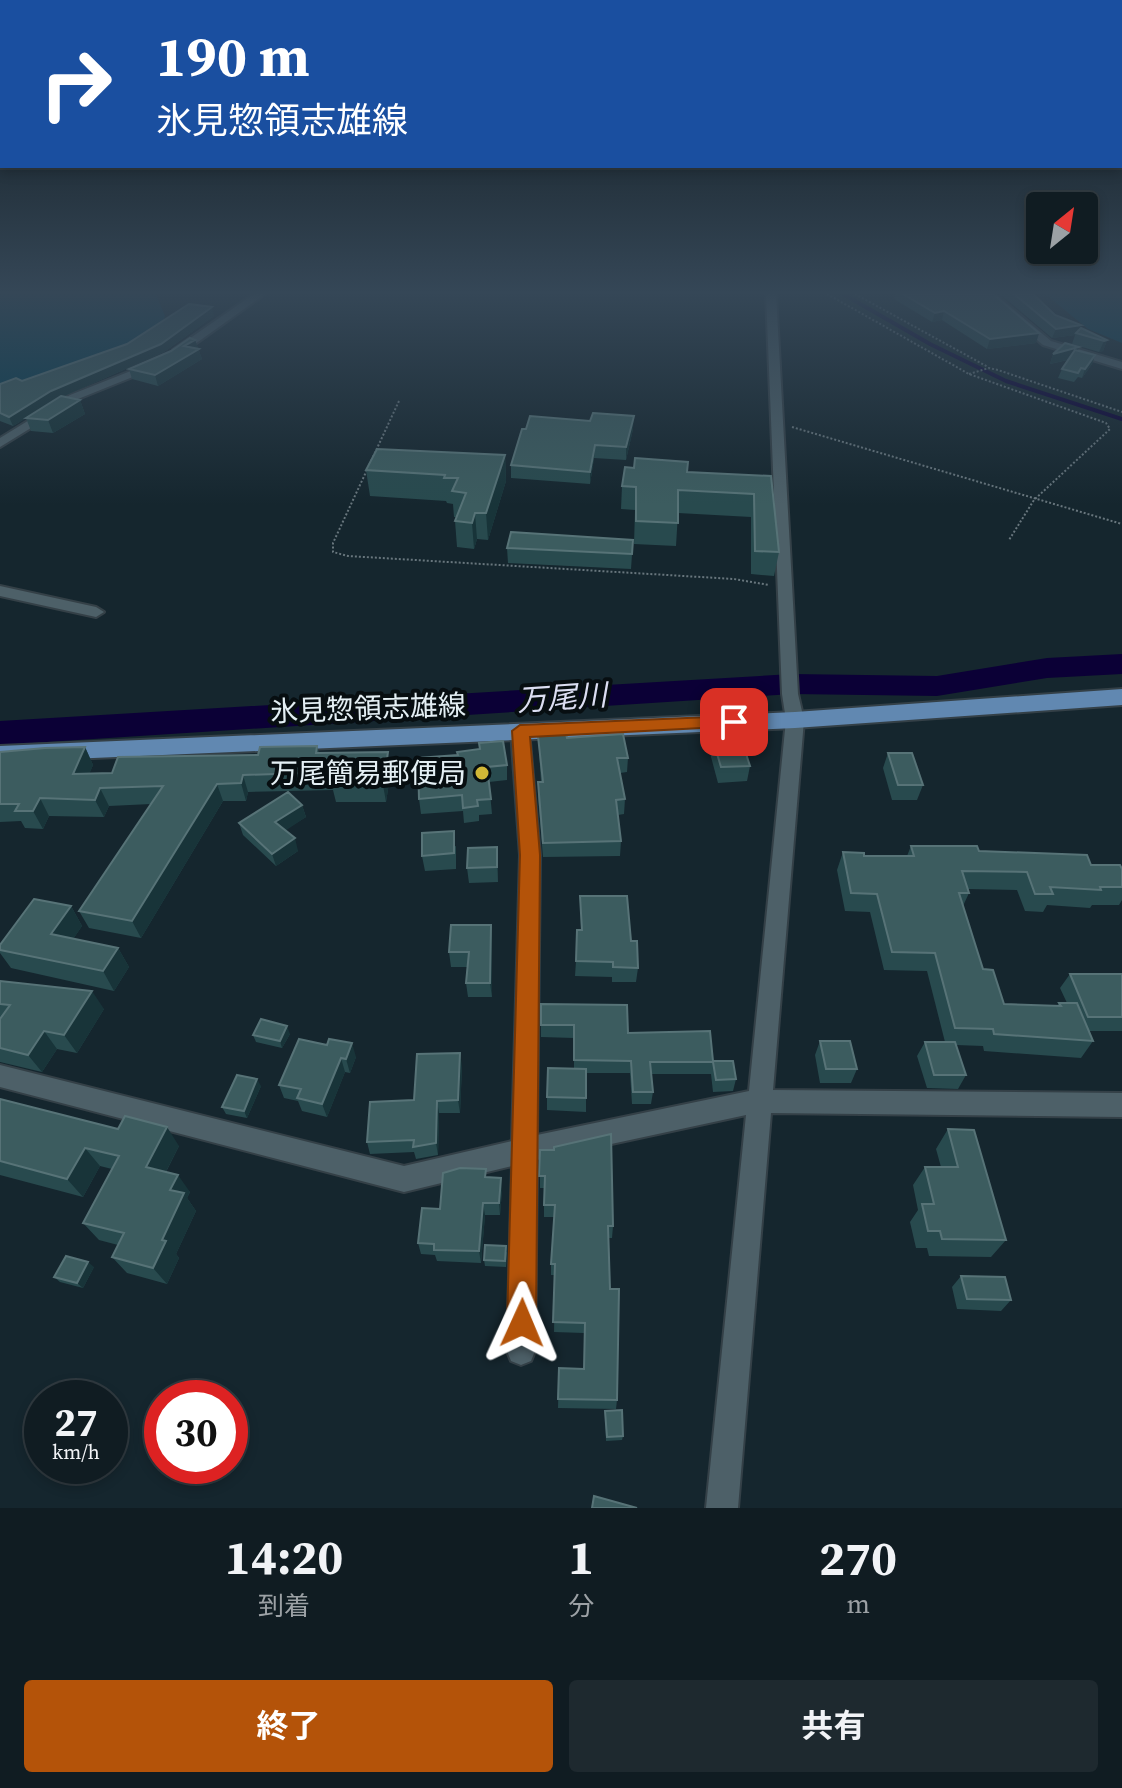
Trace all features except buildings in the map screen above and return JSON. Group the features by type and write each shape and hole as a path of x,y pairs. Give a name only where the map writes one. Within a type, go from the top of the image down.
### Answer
{"main road":[{"name":"氷見惣領志雄線","path":"0,754 795,720 1122,697"}],"street":[{"path":"0,443 74,397 153,364"},
{"path":"722,1508 795,720 790,694 775,364"},
{"path":"0,591 96,612"},
{"path":"520,731 530,855 521,1351"},
{"path":"0,1076 404,1179 592,1134 758,1101 1122,1105"}],"path":[{"path":"952,364 969,374 1096,417 1110,429 1034,500 1009,540"},
{"path":"982,364 1122,412"},
{"path":"969,374 989,368"},
{"path":"399,401 333,543 333,552 348,556 460,561 495,567 734,579 787,587"},
{"path":"779,423 1122,524"}],"shaded area":[{"path":"0,364 83,364 0,391"}],"waterway":[{"path":"972,364 1006,381 1122,419"},
{"name":"万尾川","path":"0,733 792,684 937,686 1047,668 1122,664"}],"place":[{"name":"万尾簡易郵便局","path":"482,773"}],"route":[{"path":"522,1323 530,855 520,731 734,722"}]}
